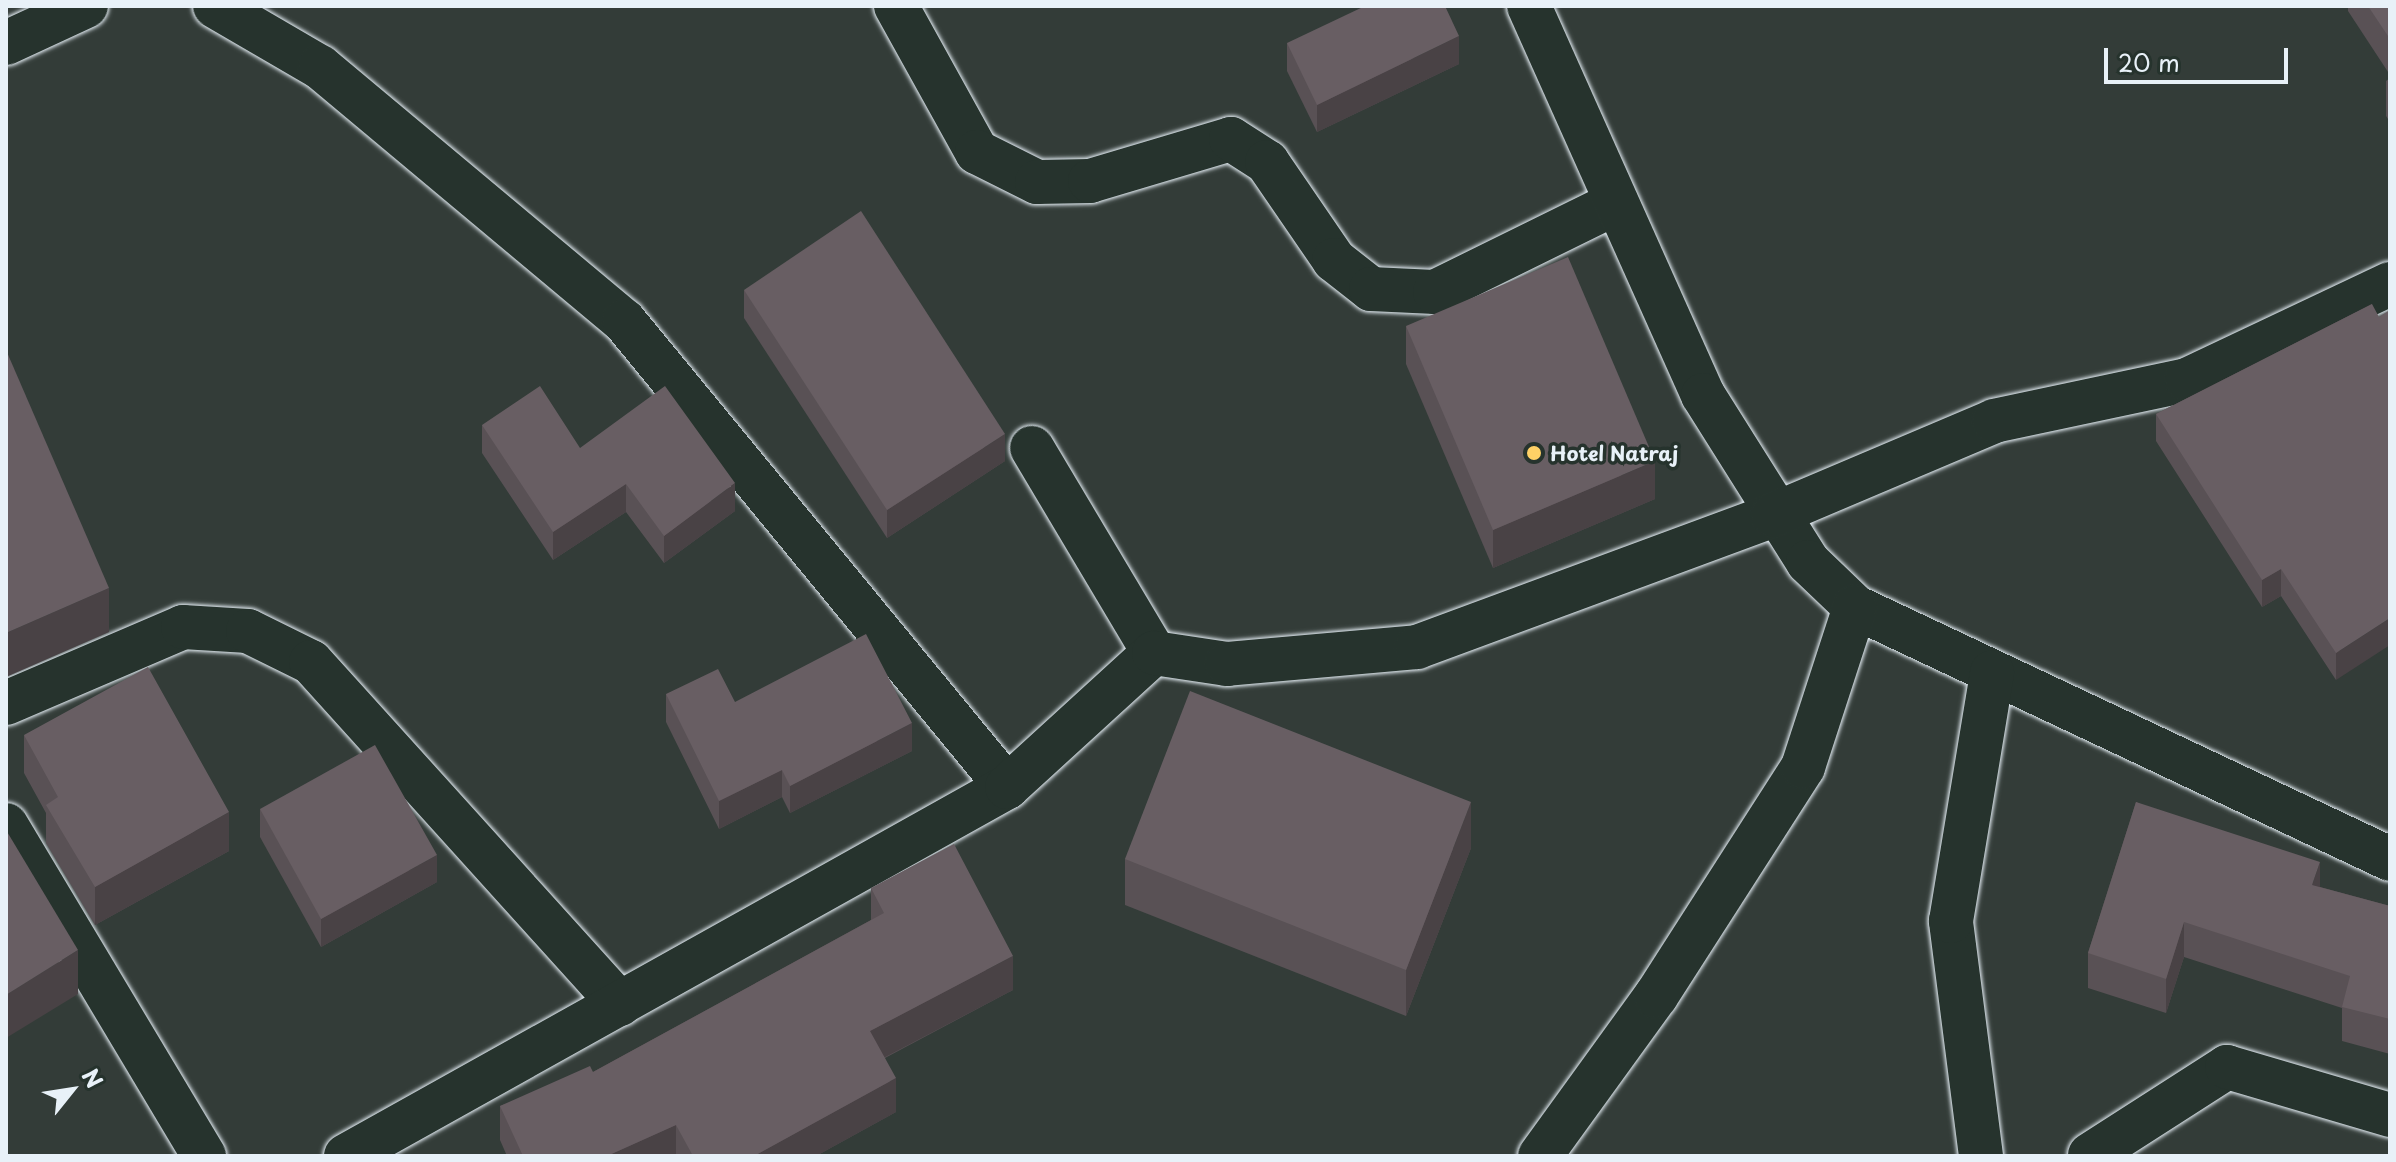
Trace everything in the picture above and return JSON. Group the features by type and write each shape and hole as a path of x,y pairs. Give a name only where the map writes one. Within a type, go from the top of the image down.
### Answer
{"street":[{"path":"6,43 86,6"},
{"path":"215,6 320,67 624,321 1007,787"},
{"path":"896,6 977,152 1037,182 1090,181 1231,139 1267,162 1334,260 1371,289 1435,292 1616,203"},
{"path":"1529,6 1703,395 1773,515 1808,562 1855,607 2390,859"},
{"path":"1154,653 1227,664 1417,647 1773,515 1994,421 2187,380 2390,284"},
{"path":"1032,448 1154,653"},
{"path":"1540,1156 1656,996 1803,767 1855,607"},
{"path":"6,703 183,627 248,631 311,662 620,1004"},
{"path":"346,1156 1007,787 1154,653"},
{"path":"1981,1156 1951,921 1992,672"},
{"path":"6,825 204,1156"},
{"path":"2090,1155 2227,1067 2390,1115"}],"building":[{"path":"1365,6 1445,6 1459,36 1317,105 1287,43"},
{"path":"2368,6 2390,6 2390,39"},
{"path":"861,211 1005,434 887,510 744,290"},
{"path":"1568,257 1655,461 1493,530 1406,326"},
{"path":"2372,304 2379,317 2390,310 2390,618 2336,653 2281,569 2262,580 2156,414"},
{"path":"6,350 109,588 6,633"},
{"path":"540,386 580,448 665,386 735,483 664,536 626,484 553,532 482,425"},
{"path":"866,634 912,723 790,786 782,770 719,801 666,694 718,669 735,702"},
{"path":"148,667 229,812 95,887 46,805 58,797 24,735"},
{"path":"1190,691 1471,802 1406,970 1125,859"},
{"path":"375,745 437,855 321,919 260,809"},
{"path":"2136,802 2320,862 2312,885 2390,906 2390,1019 2342,1007 2350,976 2184,922 2166,979 2088,953"},
{"path":"6,830 78,950 6,995"},
{"path":"954,844 1013,956 870,1031 896,1078 754,1156 693,1156 676,1125 607,1156 523,1156 500,1106 590,1066 593,1072 884,913 871,888"}],"place":[{"name":"Hotel Natraj","path":"1534,453"}]}
